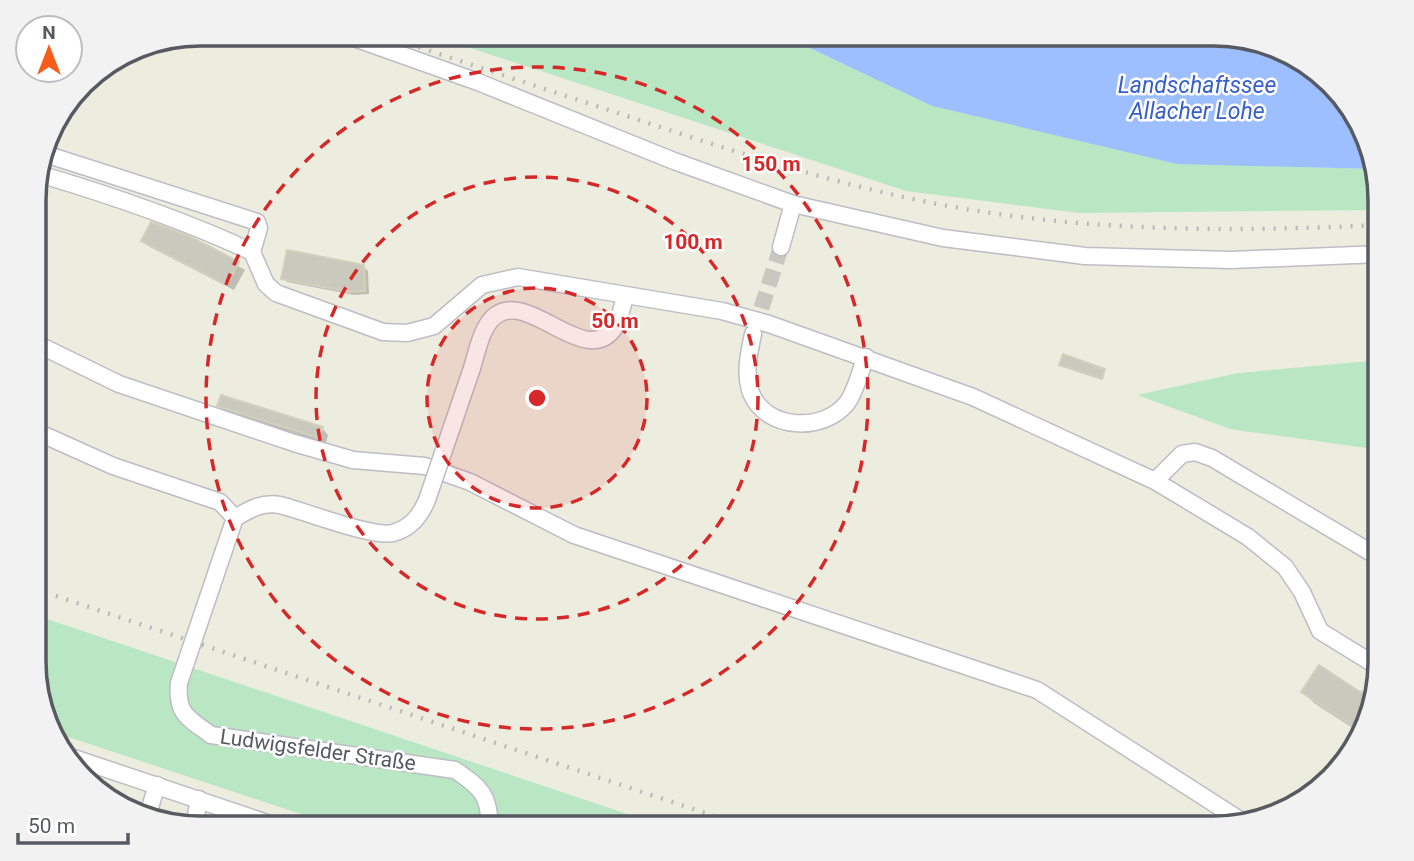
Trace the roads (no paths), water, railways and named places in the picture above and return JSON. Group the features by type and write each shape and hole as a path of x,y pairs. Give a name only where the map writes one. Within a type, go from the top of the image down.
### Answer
{"street":[{"path":"377,46 478,82 649,152 793,204 943,238 1085,256 1231,260 1368,254"},
{"path":"52,156 257,222 259,228 252,252 265,284 276,293 383,332 407,333 433,326 467,296 496,280 518,277 625,297 722,311 866,357 973,397 1155,481 1248,537 1285,567 1303,592 1320,631 1368,661"},
{"path":"47,177 162,213 252,252"},
{"path":"781,247 793,204"},
{"path":"46,436 114,466 220,502 235,518 253,507 268,503 313,513 366,531 391,534 410,525 421,514 428,500 486,327 499,315 517,311 535,316 577,338 589,341 610,333 617,325 625,297"},
{"path":"753,334 747,361 752,395 763,412 783,421 805,425 825,420 847,402 866,357"},
{"path":"46,348 119,384 294,443 353,460 425,466 470,481 574,535 1037,690 1232,814"},
{"path":"1155,481 1182,454 1195,452 1212,458 1368,551"},
{"name":"Ludwigsfelder Straße","path":"235,518 179,683 177,702 185,716 211,735 455,770 480,787 490,810 490,816"},
{"path":"88,767 157,785 248,816"},
{"path":"150,807 157,785"},
{"path":"196,816 199,799"}],"water":[{"name":"Landschaftssee Allacher Lohe","path":"805,46 1214,46 1254,51 1292,66 1323,91 1348,122 1366,169 1177,164 932,106"}],"tunnel":[{"path":"754,331 781,247"}],"railway":[{"path":"416,46 748,155 825,178 943,205 1052,220 1161,228 1271,229 1368,225"},
{"path":"46,593 713,815"}]}
